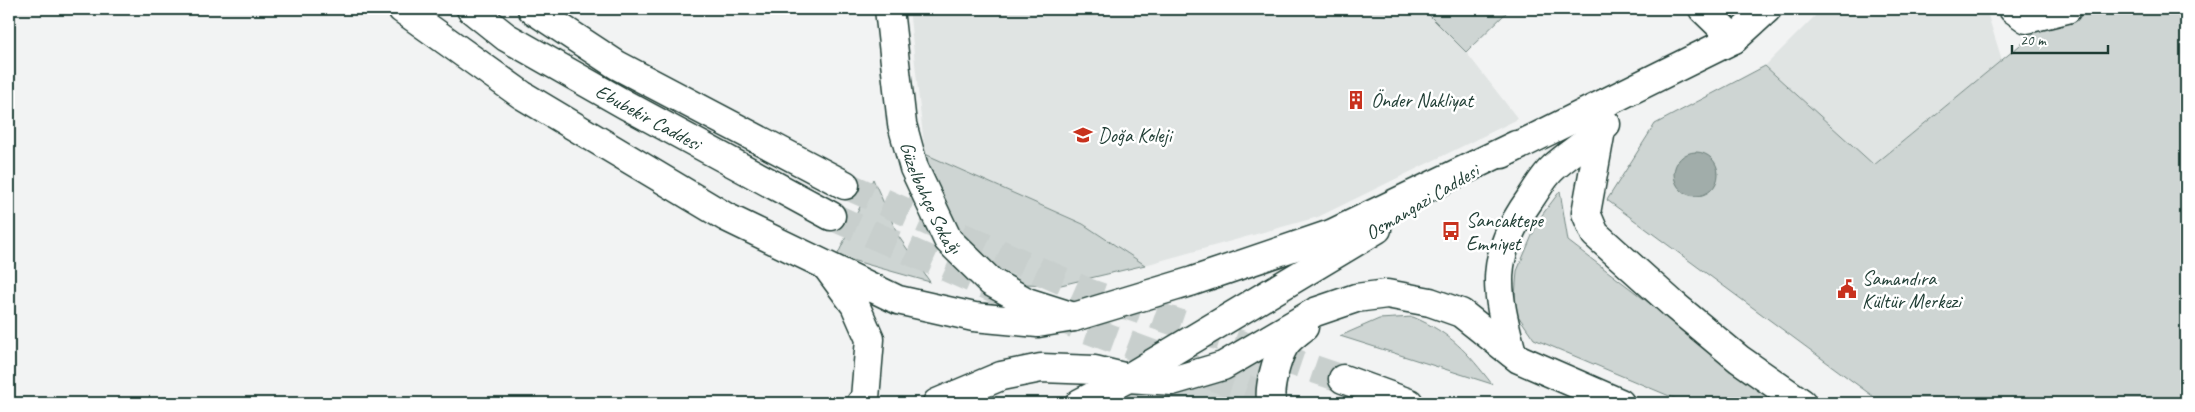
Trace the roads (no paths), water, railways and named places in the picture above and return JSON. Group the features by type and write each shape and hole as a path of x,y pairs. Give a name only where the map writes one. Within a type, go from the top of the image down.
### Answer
{"main road":[{"path":"402,9 522,95 726,217 898,300 974,317 1038,323 1074,317 1193,281 1331,234 1516,145"},
{"name":"Ebubekir Caddesi","path":"471,9 506,38 831,216"},
{"name":"Ebubekir Caddesi","path":"532,9 617,65 845,185"},
{"name":"Güzelbahçe Sokağı","path":"889,9 902,124 914,168 948,240 991,282 1027,302 1074,317"},
{"path":"1702,9 1734,39"},
{"name":"Osmangazi Caddesi","path":"1080,403 1128,378 1516,145 1734,39 1766,9"},
{"path":"2013,9 2027,19 2068,9"},
{"path":"1512,353 1501,309 1498,277 1503,247 1523,208 1552,169 1601,130 1644,83"},
{"path":"1601,130 1586,213 1595,234 1674,305 1739,359 1802,403"},
{"path":"824,264 855,305 870,339 865,398 861,403"},
{"path":"936,403 1001,376 1041,368 1095,370 1128,378 1172,381 1223,366 1315,312 1356,298 1387,294 1430,302 1461,313 1519,359 1620,403"},
{"path":"1272,403 1270,399 1272,378 1284,345 1321,311"},
{"path":"1344,379 1409,403"}],"tunnel":[{"path":"845,185 1090,293 1343,379"},
{"path":"831,216 999,291"},
{"path":"1050,313 1078,326 1284,403"}],"place":[{"name":"Önder Nakliyat","path":"1356,100"},
{"name":"Doğa Koleji","path":"1083,135"},
{"name":"Sancaktepe Emniyet","path":"1451,231"},
{"name":"Samandıra Kültür Merkezi","path":"1847,289"}]}
